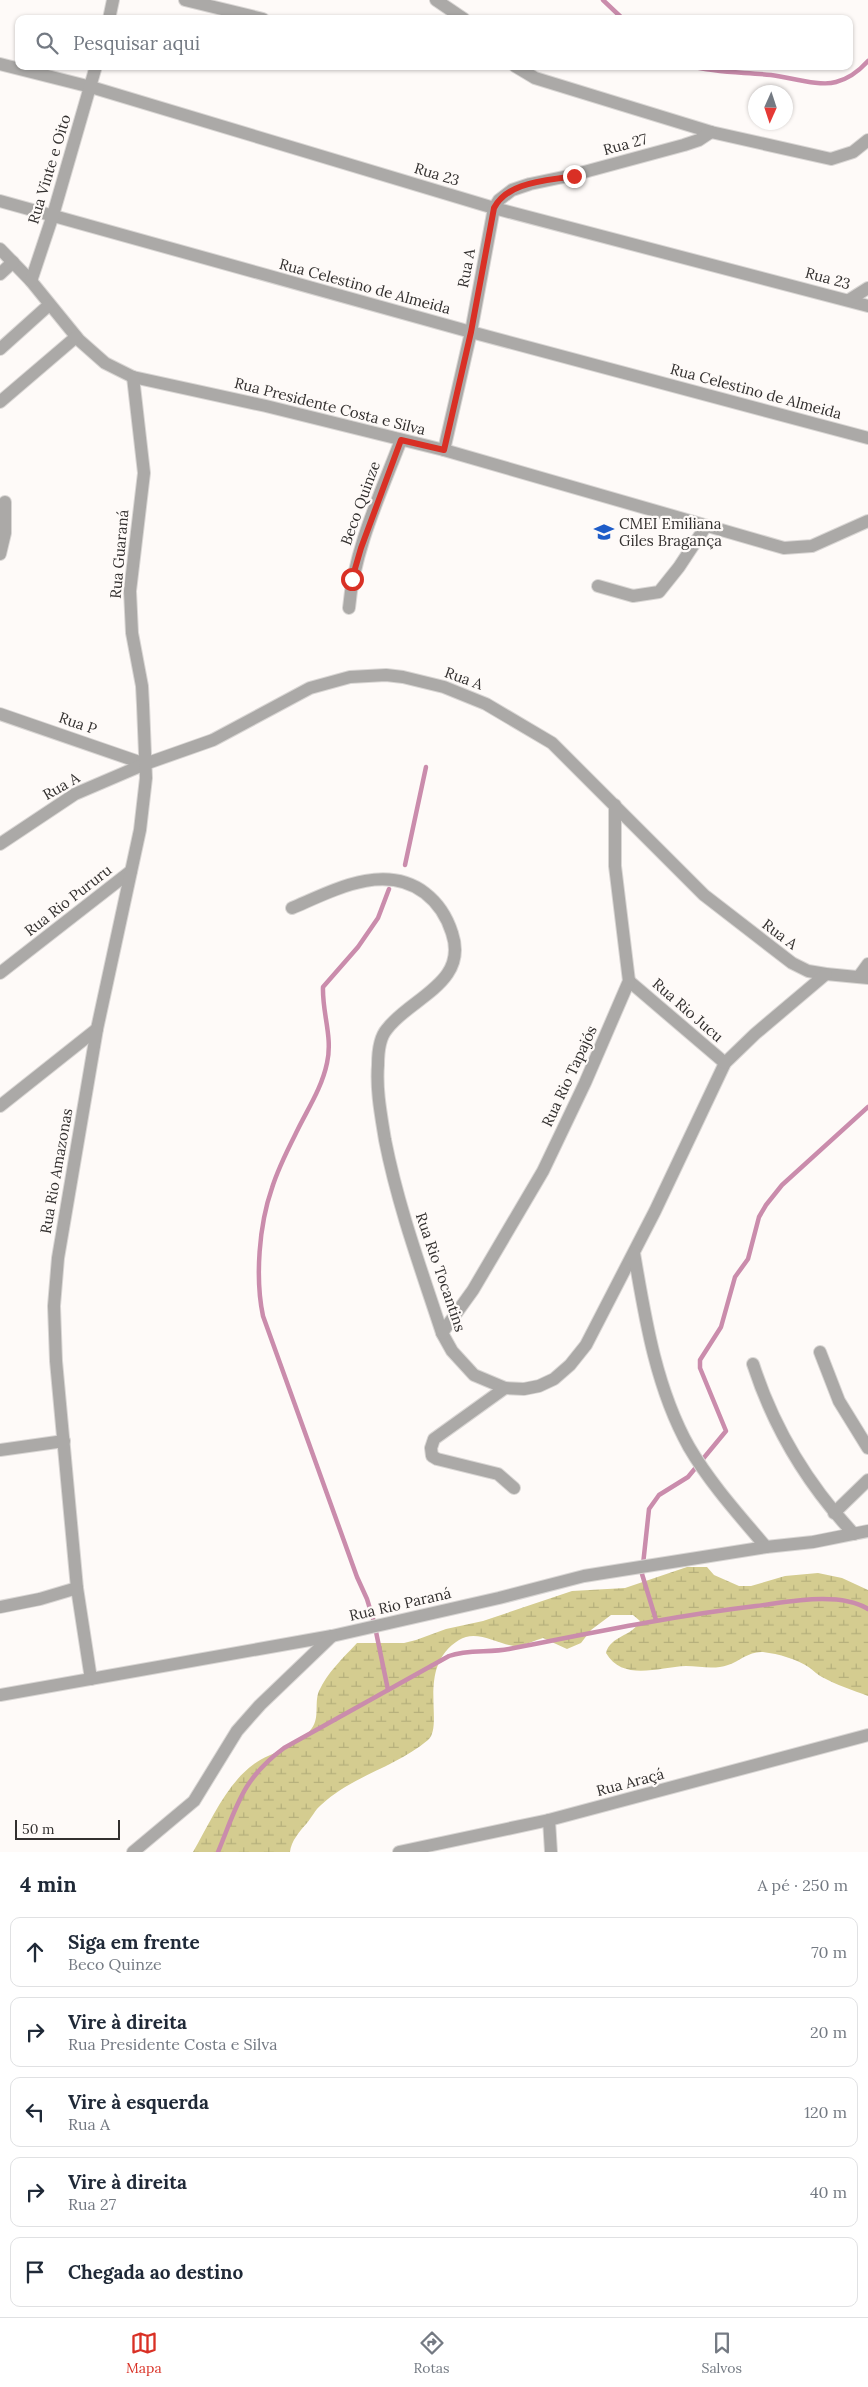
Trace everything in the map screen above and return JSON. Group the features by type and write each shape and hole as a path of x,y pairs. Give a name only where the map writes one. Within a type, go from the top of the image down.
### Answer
{"street":[{"path":"110,15 113,0"},
{"path":"186,0 247,15"},
{"path":"436,0 458,15"},
{"name":"Rua 23","path":"0,64 15,68"},
{"name":"Rua 23","path":"24,70 91,87 494,208 868,306"},
{"name":"Rua Vinte e Oito","path":"31,281 54,215 95,70"},
{"path":"522,70 535,78 712,132 831,159 853,152 868,140"},
{"name":"Rua 27","path":"494,208 498,200 512,190 684,145 699,140 712,132"},
{"name":"Rua Celestino de Almeida","path":"0,201 471,332 868,438"},
{"name":"Rua A","path":"444,450 471,332 494,208"},
{"name":"Rua Presidente Costa e Silva","path":"0,249 31,281 76,337 105,363 133,377 266,406 444,450 769,545 795,548 812,546 868,521"},
{"path":"0,274 14,262"},
{"path":"849,300 868,288"},
{"path":"0,349 49,305"},
{"path":"0,402 76,337"},
{"name":"Rua Guaraná","path":"133,377 144,473 130,591 132,633 142,686 145,764"},
{"name":"Beco Quinze","path":"349,608 352,579 361,548 401,440"},
{"path":"0,554 5,533 5,502"},
{"path":"598,586 633,596 659,592 679,568 706,526"},
{"name":"Rua A","path":"0,844 75,794 145,764 214,740 281,702 316,686 350,676 386,675 444,687 486,704 531,729 552,744 616,805 704,895 792,963 808,970 826,974 864,976"},
{"name":"Rua P","path":"0,714 145,764"},
{"name":"Rua Rio Amazonas","path":"91,1679 77,1588 54,1306 57,1268 97,1029 144,801 145,764"},
{"path":"616,805 615,866 629,981"},
{"name":"Rua Rio Pururu","path":"0,973 131,871"},
{"name":"Rua Rio Tocantins","path":"292,908 349,884 377,879 392,880 421,890 433,899 448,922 454,948 454,960 448,973 439,985 402,1013 386,1029 380,1045 378,1066 379,1106 395,1188 442,1333 452,1351 474,1375 505,1388 524,1389 539,1386 554,1379 570,1365 586,1345 634,1253 725,1063 826,974"},
{"path":"864,976 868,964"},
{"name":"Rua Rio Jucu","path":"629,981 725,1063"},
{"name":"Rua Rio Tapajós","path":"442,1333 473,1290 542,1171 585,1082 629,981"},
{"path":"0,1106 97,1029"},
{"path":"634,1253 644,1314 661,1381 689,1446 714,1484 766,1547"},
{"path":"820,1352 839,1401 868,1448"},
{"path":"753,1364 762,1390 785,1442 816,1490 854,1534"},
{"path":"505,1388 434,1439 431,1448 432,1456 437,1459 498,1474 514,1488"},
{"path":"0,1450 64,1441"},
{"path":"834,1513 868,1480"},
{"name":"Rua Rio Paraná","path":"133,1852 194,1800 237,1731 260,1705 332,1636 499,1598 584,1576 766,1547 813,1542 868,1531"},
{"path":"0,1607 40,1599 77,1588"},
{"path":"0,1696 332,1636"},
{"name":"Rua Araçá","path":"399,1852 549,1820 868,1735"},
{"path":"549,1820 551,1852"}],"green space":[{"path":"687,1567 707,1567 714,1575 739,1586 751,1586 785,1576 818,1573 842,1578 868,1590 868,1696 827,1680 794,1660 763,1652 753,1653 728,1665 718,1667 686,1666 642,1671 622,1667 613,1662 606,1653 612,1643 632,1630 640,1621 633,1615 611,1615 591,1630 581,1643 567,1649 543,1638 517,1646 481,1637 466,1637 459,1640 446,1651 438,1665 433,1694 434,1722 432,1733 428,1740 402,1757 346,1786 333,1795 319,1807 299,1833 292,1844 290,1852 193,1852 219,1805 244,1772 261,1760 300,1740 312,1728 316,1719 318,1696 322,1684 357,1643 404,1643 446,1629 483,1621 572,1591 625,1588"}],"waterway":[{"path":"603,0 619,15"},
{"path":"711,70 771,75 813,83 829,83 840,81 858,71 868,61"},
{"path":"405,865 426,767"},
{"path":"388,1690 374,1622 367,1599 357,1577 263,1316 259,1269 261,1235 274,1180 287,1150 319,1089 325,1072 329,1044 323,987 358,947 378,918 389,889"},
{"path":"656,1620 642,1574 649,1509 659,1495 688,1477 726,1431 700,1368 700,1360 721,1327 735,1277 748,1259 759,1217 782,1185 868,1107"},
{"path":"218,1852 242,1794 270,1759 284,1748 449,1656 509,1649 663,1620 798,1600 843,1600 868,1609"}],"place":[{"name":"CMEI Emiliana Giles Bragança","path":"604,532"}],"route":[{"path":"352,579 361,548 401,440 444,450 471,332 494,208 498,200 512,190 530,184 574,176"}]}
